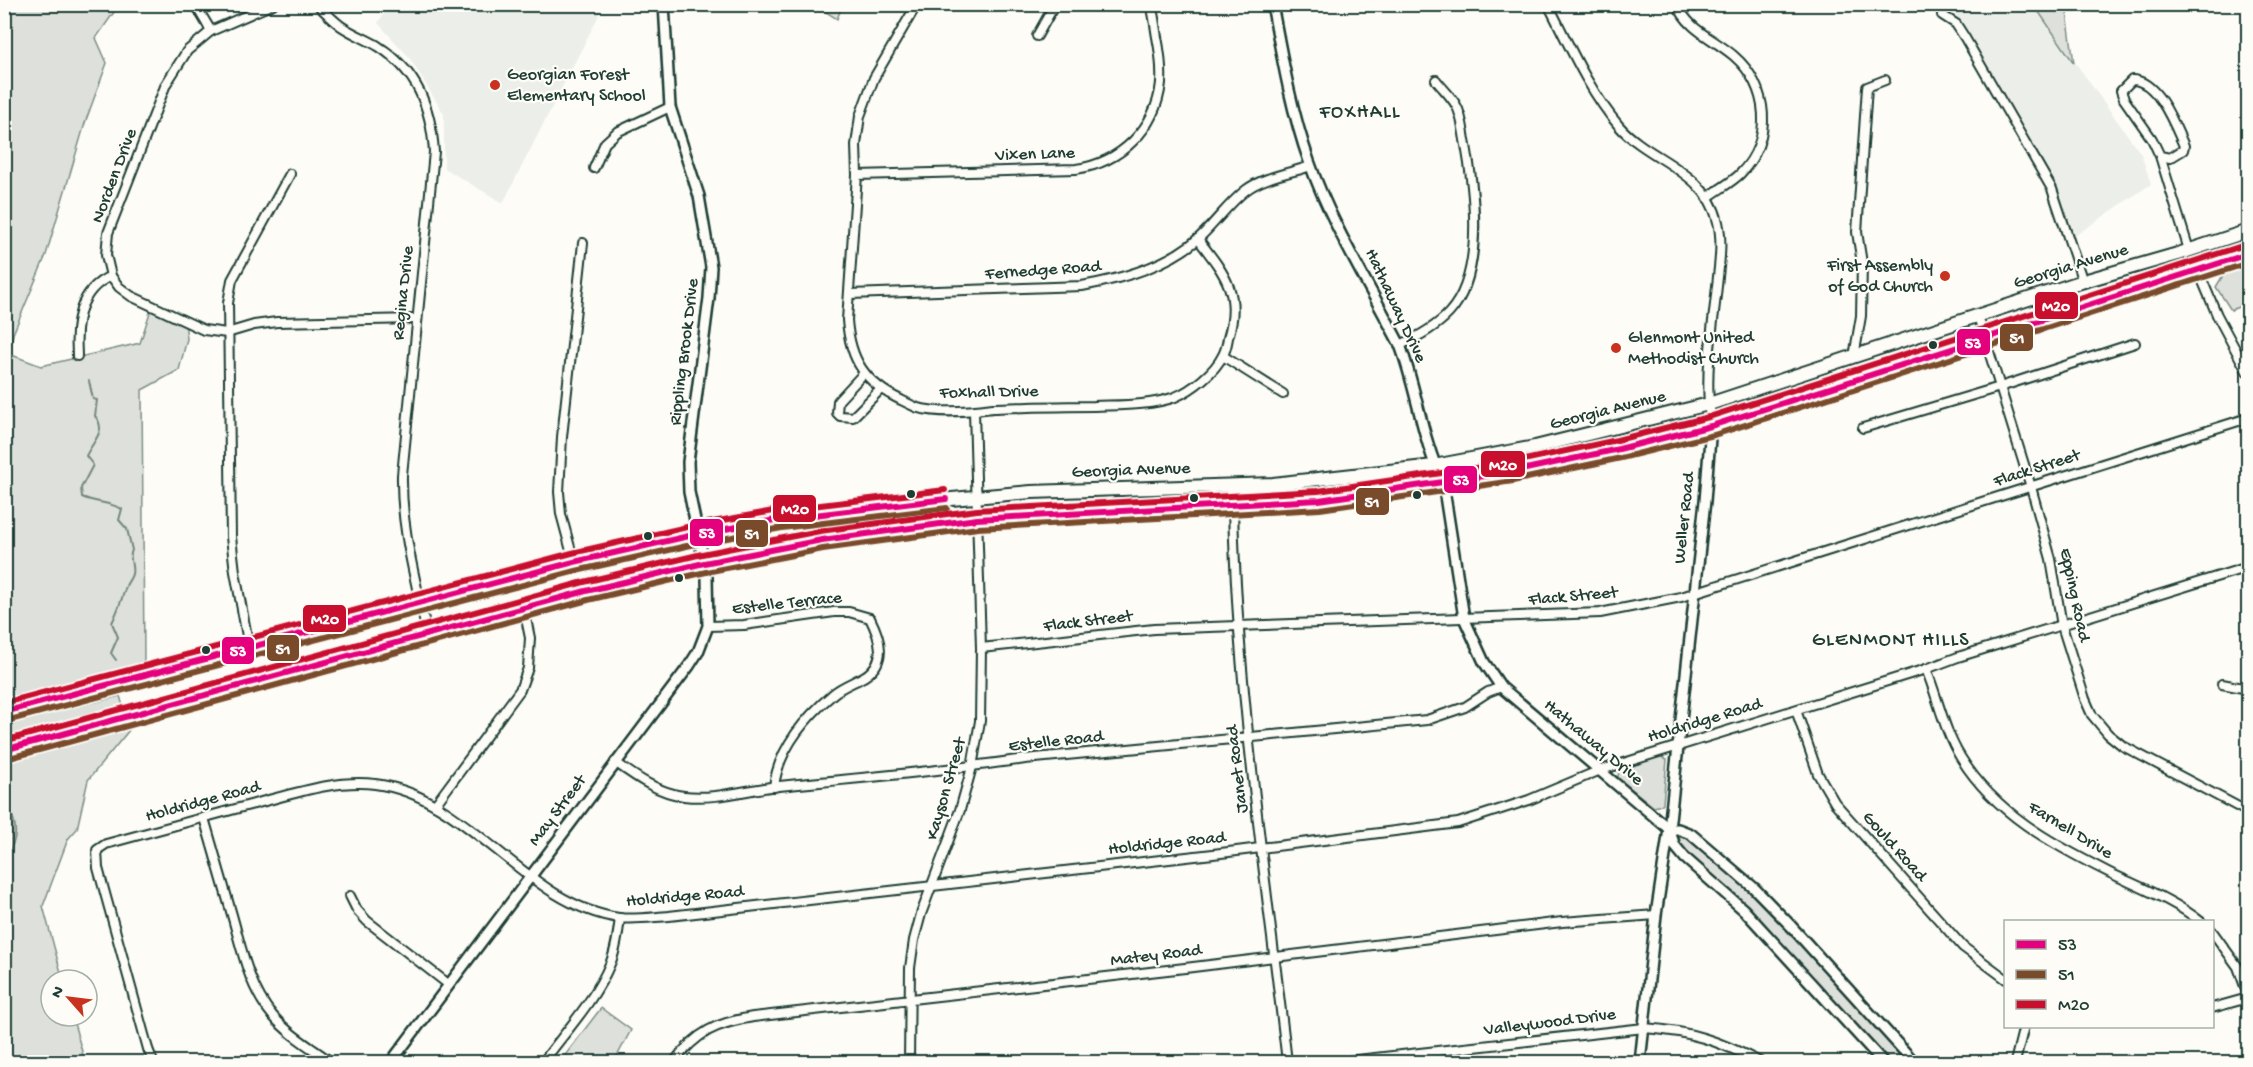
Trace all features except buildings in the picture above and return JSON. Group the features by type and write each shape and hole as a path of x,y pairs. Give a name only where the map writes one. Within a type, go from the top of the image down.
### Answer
{"main road":[{"name":"Georgia Avenue","path":"4,712 574,562 698,534 781,519 884,505 977,496 1272,484 1434,466 1535,447 1709,404 2083,282 2248,231"},
{"path":"4,750 586,591 704,563 822,540 977,519 1233,507 1319,500 1512,472 1619,449 1712,426 2248,254"}],"street":[{"path":"195,4 210,31"},
{"name":"Norden Drive","path":"111,276 106,249 108,233 166,84 187,51 210,31 273,4"},
{"name":"Regina Drive","path":"317,4 340,26 379,47 398,62 418,88 429,111 432,127 434,152 402,475 402,506 412,573 427,634"},
{"name":"Rippling Brook Drive","path":"664,4 670,107 699,196 711,267 710,298 688,462 689,492 704,563"},
{"name":"Foxhall Drive","path":"917,4 874,78 860,116 856,145 848,336 864,373 881,389 918,408 974,411 993,408 1121,405 1176,396 1208,374 1223,356 1233,321 1232,299 1225,275 1198,239"},
{"path":"1037,36 1055,4"},
{"name":"Vixen Lane","path":"856,175 1076,169 1092,167 1114,158 1129,147 1149,123 1161,85 1161,64 1151,4"},
{"name":"Hathaway Drive","path":"1272,4 1290,98 1311,166 1336,221 1400,345 1408,366 1434,466 1443,483 1464,618 1484,663 1501,687 1669,829 1675,846 1685,858 1709,877 1759,925 1883,1062"},
{"name":"Weller Road","path":"1548,4 1586,77 1611,116 1622,129 1681,170 1696,184 1707,198 1718,220 1720,236 1707,382 1712,426 1705,501 1669,829 1656,915 1640,1062"},
{"path":"1677,4 1688,23 1744,65 1759,91 1763,107 1763,129 1753,156 1740,174 1707,198"},
{"path":"1942,15 1956,24 1965,38 2052,189 2083,282"},
{"path":"1400,345 1428,331 1450,312 1462,292 1470,269 1474,225 1472,174 1456,104 1436,80"},
{"path":"1854,357 1860,316 1862,263 1857,231 1867,87 1885,80"},
{"path":"2160,156 2170,158 2183,150 2184,146 2171,115 2161,101 2147,84 2139,80 2132,80 2121,91 2124,99 2152,138 2160,156 2188,250"},
{"path":"594,168 605,143 617,132 670,107"},
{"name":"Fernedge Road","path":"850,294 1082,286 1118,280 1160,263 1198,239 1246,190 1311,166"},
{"path":"249,648 234,572 231,537 228,303 232,280 290,174"},
{"path":"574,562 561,514 559,492 562,437 583,243"},
{"path":"2198,270 2217,315 2248,373"},
{"path":"77,356 75,334 78,316 94,290 104,279 111,276 130,296 204,330 227,333 254,325 277,322 416,319"},
{"name":"Epping Road","path":"1978,316 2052,559 2062,626 2092,716 2108,734 2143,758 2248,812"},
{"path":"1863,428 2135,343"},
{"path":"1223,356 1283,394"},
{"path":"864,373 838,401 836,407 840,416 849,418 857,414 881,389"},
{"name":"Kayson Street","path":"909,1062 910,968 914,940 921,914 960,810 972,767 980,721 981,648 974,411"},
{"name":"Flack Street","path":"981,648 1018,646 1154,629 1599,613 1681,597 2248,418"},
{"name":"Janet Road","path":"1233,507 1238,627 1287,1062"},
{"name":"May Street","path":"391,1062 693,659 708,626 708,597 704,563"},
{"name":"Holdridge Road","path":"153,1062 98,868 97,850 106,844 308,790 343,785 374,784 409,791 435,805 560,897 596,912 620,918 669,916 1262,848 1458,823 1529,800 1598,771 1677,745 1796,710 2248,567"},
{"path":"435,805 520,690 528,668 530,638 524,609"},
{"name":"Estelle Terrace","path":"708,626 744,626 834,612 849,612 870,618 880,637 881,651 877,664 867,675 834,693 795,734 782,754 774,787"},
{"name":"Farnell Drive","path":"1926,669 1960,757 1998,804 2039,835 2082,859 2186,910 2200,920"},
{"path":"2222,684 2248,689"},
{"name":"Estelle Road","path":"615,762 652,787 683,796 710,797 774,787 972,767 1024,759 1427,720 1464,707 1501,687"},
{"name":"Gould Road","path":"1796,710 1818,774 1835,803 1964,947 2004,977"},
{"path":"204,818 245,960 260,998 274,1018 286,1029 331,1062"},
{"name":"Hathaway Drive","path":"1669,829 1678,829 1691,834 1754,888 1914,1062"},
{"path":"350,896 357,910 367,921 448,984"},
{"name":"Matey Road","path":"674,1062 687,1045 710,1028 727,1022 1562,922 1656,915"},
{"path":"543,1062 596,990 610,964 620,918"},
{"path":"2214,934 2238,967 2248,997 2214,1007"},
{"name":"Valleywood Drive","path":"1339,1062 1644,1028 1680,1031 1728,1045 1760,1062"},
{"path":"2015,1062 2024,1028"}],"shaded area":[{"name":"Georgian Forest Elementary School","path":"390,4 604,5 503,203 444,168 444,114 409,57 378,23"},
{"path":"5,5 119,5 96,38 107,63 85,123 46,255 13,334 9,354 41,366 140,343 152,306 185,322 187,339 179,370 142,390 144,662 124,672 5,704"},
{"path":"815,5 852,5 841,9 837,19"},
{"path":"1950,5 2034,5 2141,154 2151,184 2073,237 2050,178"},
{"path":"2034,5 2066,5 2074,63"},
{"path":"2248,265 2248,303 2231,310 2216,287 2225,272"},
{"path":"120,696 130,729 88,780 77,829 68,839 43,906 60,968 39,968 39,1028 75,1028 85,1062 5,1062 5,724"},
{"path":"1660,756 1667,760 1663,803 1654,807 1618,778 1619,768"},
{"path":"12,815 15,837 5,855 5,818"},
{"path":"1683,834 1771,911 1908,1062 1890,1062 1756,916 1679,845 1680,836"},
{"path":"601,1008 631,1030 614,1062 560,1062"}],"waterway":[{"path":"89,381 93,399 97,400 95,416 100,427 98,436 86,456 93,465 81,488 82,497 122,509 119,520 127,529 132,550 132,574 112,623 118,637 111,653 116,660"}],"transit line":[{"name":"M20","path":"4,741 584,582 702,554 820,531 977,510 1318,491 1510,463 1617,440 1709,417 2245,245"},
{"name":"53","path":"4,750 586,591 704,563 822,540 977,519 1319,500 1512,472 1619,449 1711,426 2248,254"},
{"name":"51","path":"6,759 588,600 706,572 823,549 978,528 1320,509 1513,481 1621,458 1714,435 2248,263"},
{"name":"M20","path":"4,703 572,553 696,525 779,510 945,490"},
{"name":"53","path":"4,712 574,562 698,534 781,519 946,499"},
{"name":"51","path":"6,721 576,571 700,543 782,528 947,508"}],"place":[{"name":"Georgian Forest Elementary School","path":"495,85"},
{"name":"First Assembly of God Church","path":"1945,276"},
{"name":"Glenmont United Methodist Church","path":"1616,348"}],"district":[{"name":"FOXHALL","path":"1360,113"},
{"name":"GLENMONT HILLS","path":"1891,641"}]}
